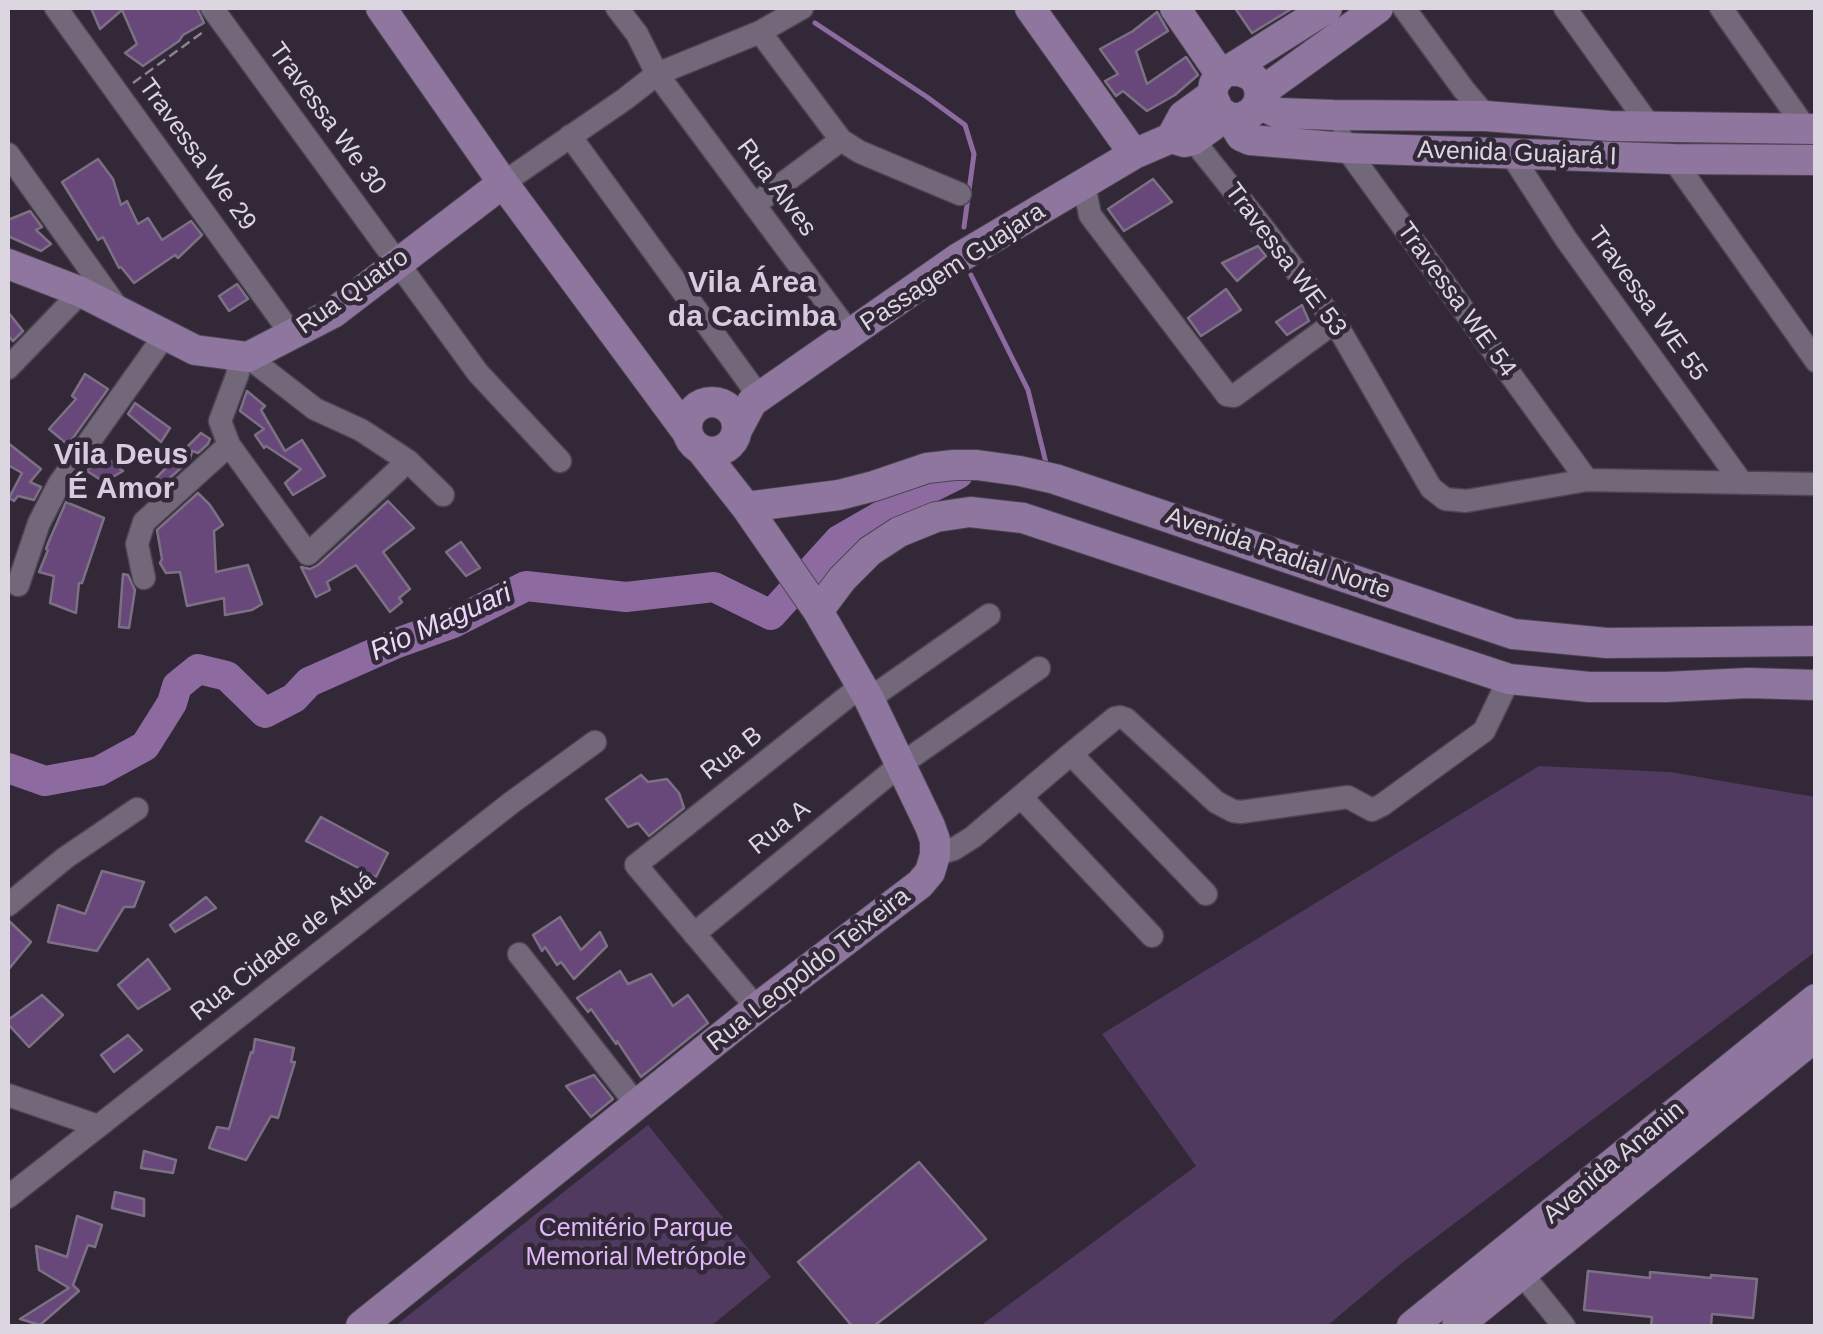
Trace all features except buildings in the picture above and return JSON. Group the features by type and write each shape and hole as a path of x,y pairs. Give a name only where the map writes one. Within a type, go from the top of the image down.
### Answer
{"main road":[{"path":"381,8 503,183 746,507 813,605 865,693 930,826 936,856"},
{"path":"1030,8 1134,154"},
{"path":"1175,8 1234,96"},
{"path":"1234,96 1327,8"},
{"path":"1182,139 1182,116 1234,96 1360,13"},
{"name":"Avenida Guajará I","path":"1811,129 1610,126 1486,116 1334,116 1278,112 1234,96 1240,136 1250,140 1511,154 1816,160"},
{"name":"Passagem Guajara","path":"731,424 763,388 851,335 957,259 1134,154 1182,139"},
{"name":"Rua Quatro","path":"242,357 333,312 503,183"},
{"path":"8,264 81,292 195,350 242,357"},
{"path":"694,442 688,417 706,402 731,424 746,507"},
{"path":"694,442 717,452 724,450 731,424"},
{"name":"Avenida Radial Norte","path":"746,507 840,496 927,468 977,465 1055,479 1512,634 1607,643 1816,642"},
{"name":"Avenida Radial Norte","path":"813,605 870,551 898,532 936,517 970,512 1023,518 1509,679 1589,686 1816,685"},
{"name":"Rua Leopoldo Teixeira","path":"361,1326 757,1008 920,884 936,856"},
{"name":"Avenida Ananin","path":"1457,1326 1514,1263 1816,999"},
{"name":"Avenida Ananin","path":"1412,1326 1514,1263 1816,1036"}],"street":[{"name":"Travessa We 29","path":"56,8 292,335"},
{"name":"Rua Alves","path":"618,8 657,74 851,335"},
{"path":"503,183 657,74 760,32 802,8"},
{"path":"1404,8 1486,116"},
{"path":"1565,8 1649,126"},
{"path":"1720,8 1811,129"},
{"name":"Travessa We 30","path":"216,13 478,372 560,460"},
{"path":"760,32 841,140 860,152 960,194"},
{"name":"Travessa WE 54","path":"1334,116 1346,148 1587,480"},
{"path":"570,136 763,388"},
{"name":"Travessa WE 53","path":"1182,139 1258,220 1335,322 1431,488 1445,500 1466,501 1587,480"},
{"path":"754,204 841,140"},
{"path":"8,154 122,313"},
{"name":"Travessa WE 55","path":"1511,154 1566,239 1742,483"},
{"path":"1673,159 1816,362"},
{"path":"1084,184 1090,215 1227,394 1234,396 1335,322"},
{"path":"8,368 81,292"},
{"path":"18,586 39,523 59,484 165,335"},
{"path":"408,461 308,554 229,446 220,421 242,357 315,409 361,430 408,461 443,495"},
{"path":"144,578 137,544 144,522 229,446"},
{"path":"1587,480 1816,484"},
{"name":"Rua B","path":"694,934 636,865 865,693 989,615"},
{"name":"Rua A","path":"694,934 900,765 1039,668"},
{"path":"936,856 973,837 1120,717 1216,802 1233,812 1348,797 1372,810 1484,731 1509,679"},
{"name":"Rua Cidade de Afuá","path":"8,1197 480,827 595,742"},
{"path":"1071,754 1206,894"},
{"path":"1021,797 1152,936"},
{"path":"8,905 65,858 137,808"},
{"path":"694,934 757,1008"},
{"path":"519,954 637,1105"},
{"path":"8,1094 98,1126"},
{"path":"1514,1263 1564,1326"}],"path":[{"path":"118,94 216,13"}],"green space":[{"path":"1539,766 1670,772 1815,797 1815,952 1403,1262 1327,1326 980,1326 1196,1166 1102,1034"},
{"name":"Cemitério Parque Memorial Metrópole","path":"648,1125 771,1277 711,1326 395,1326"}],"waterway":[{"path":"815,23 965,125 974,154 964,227"},
{"path":"971,275 1028,390 1047,467"},
{"name":"Rio Maguari","path":"8,768 45,781 99,771 145,746 172,703 177,686 198,669 227,676 265,713 294,698 309,682 453,623 526,586 626,597 714,587 771,615 839,540 958,474"}],"district":[{"name":"Vila Área da Cacimba","path":"752,301"},
{"name":"Vila Deus É Amor","path":"121,473"}]}
